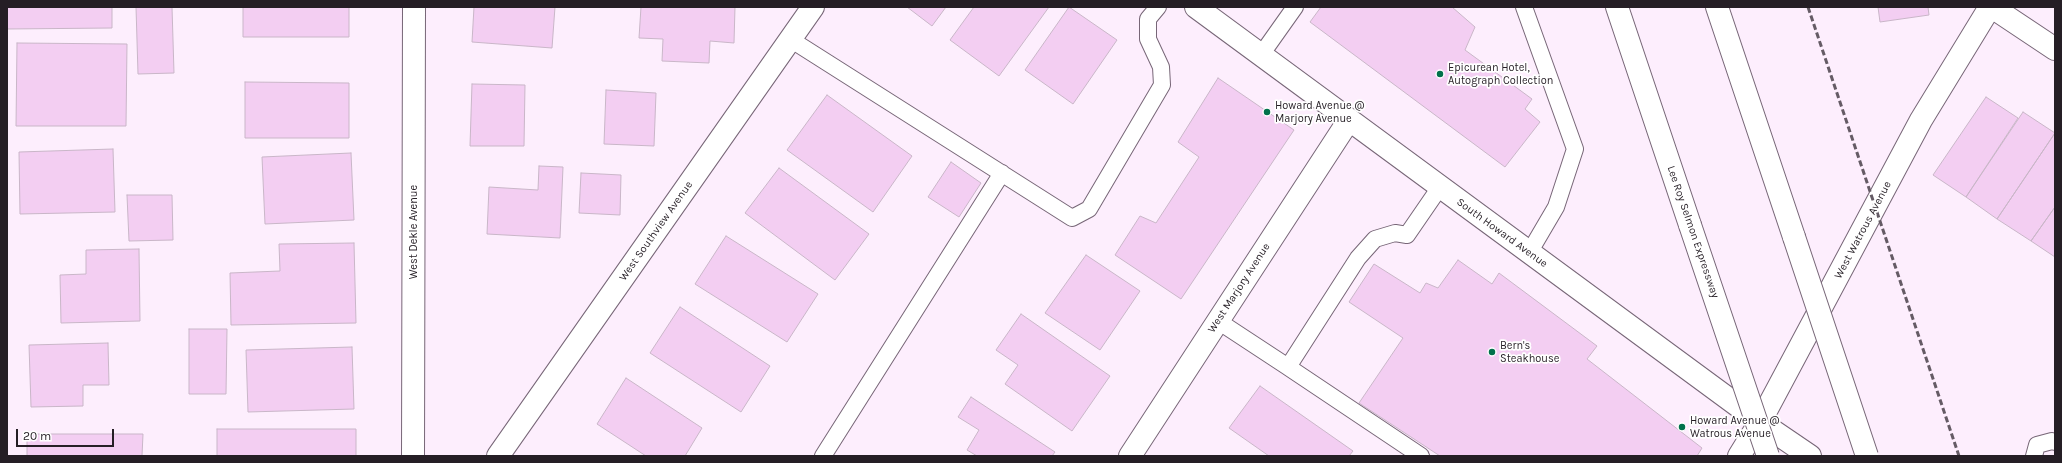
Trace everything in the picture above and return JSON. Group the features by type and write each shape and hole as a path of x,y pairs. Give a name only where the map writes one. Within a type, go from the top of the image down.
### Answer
{"main road":[{"name":"West Dekle Avenue","path":"413,456 414,7"},
{"name":"West Southview Avenue","path":"498,456 813,7"},
{"name":"South Howard Avenue","path":"1196,7 1440,188 1760,422 1810,456"},
{"name":"Lee Roy Selmon Expressway","path":"1617,7 1768,456"},
{"path":"1717,7 1867,456"},
{"path":"1991,7 2055,48"},
{"name":"West Watrous Avenue","path":"1739,456 1760,422 1921,120 1991,7"},
{"name":"West Marjory Avenue","path":"1130,456 1349,120"}],"lane":[{"path":"790,40 1072,218 1089,209 1162,85 1161,66 1148,39 1148,19 1158,7"},
{"path":"1261,55 1295,7"},
{"path":"1524,7 1575,149 1556,207 1529,253"},
{"path":"824,456 1002,173"},
{"path":"1288,367 1358,258 1375,239 1395,234 1407,235 1440,188"},
{"path":"1218,321 1421,456"},
{"path":"2034,456 2037,445 2052,441 2055,442"}],"building":[{"path":"7,7 112,7 112,28 7,29"},
{"path":"136,7 172,7 174,73 138,74"},
{"path":"243,7 349,7 349,37 243,37"},
{"path":"474,7 555,7 552,48 472,42"},
{"path":"641,7 735,7 734,43 710,41 709,63 662,61 663,39 639,38"},
{"path":"907,7 946,7 932,26"},
{"path":"974,7 1049,7 999,76 950,40"},
{"path":"1069,7 1117,40 1073,104 1025,70"},
{"name":"Epicurean Hotel, Autograph Collection","path":"1321,7 1452,7 1475,27 1465,50 1532,99 1525,109 1540,122 1505,167 1310,22"},
{"path":"1878,7 1928,7 1929,15 1880,22"},
{"path":"17,43 127,44 126,126 16,126"},
{"path":"1218,78 1294,130 1181,299 1115,255 1140,216 1156,223 1199,157 1178,142"},
{"path":"245,82 349,83 349,138 245,138"},
{"path":"472,84 525,85 524,146 470,146"},
{"path":"606,90 656,93 654,146 604,144"},
{"path":"827,95 912,156 873,212 787,150"},
{"path":"1986,97 2018,118 1966,197 1933,175"},
{"path":"2023,112 2055,133 1997,219 1966,197"},
{"path":"2055,133 2055,207 2031,241 1997,219"},
{"path":"113,149 115,212 20,214 19,152"},
{"path":"351,153 354,220 265,224 262,157"},
{"path":"951,162 981,183 959,217 928,197"},
{"path":"539,166 563,167 560,238 487,234 489,187 538,190"},
{"path":"779,168 869,234 835,280 745,213"},
{"path":"581,173 621,175 620,215 579,213"},
{"path":"127,195 172,195 173,240 129,241"},
{"path":"2055,207 2055,257 2031,241"},
{"path":"726,236 818,294 787,342 695,284"},
{"path":"354,243 356,323 231,325 230,273 280,271 279,244"},
{"path":"139,249 140,321 61,323 60,275 86,274 86,250"},
{"path":"1086,255 1140,291 1100,350 1045,313"},
{"name":"Bern's Steakhouse","path":"1458,260 1492,284 1499,273 1597,346 1587,359 1702,448 1697,456 1440,456 1359,403 1403,338 1349,302 1374,264 1420,293 1426,283 1438,288"},
{"path":"680,307 770,366 741,412 650,353"},
{"path":"1021,314 1110,376 1072,431 1005,384 1018,365 996,350"},
{"path":"189,329 227,329 226,394 189,394"},
{"path":"108,343 109,385 83,385 83,406 31,407 29,345"},
{"path":"352,347 354,409 248,412 246,350"},
{"path":"626,378 702,428 685,456 646,456 597,424"},
{"path":"1260,386 1353,451 1349,456 1269,456 1229,428"},
{"path":"971,397 1055,452 1052,456 977,456 967,450 979,430 958,417"},
{"path":"217,429 356,429 356,456 217,456"},
{"path":"27,434 143,434 142,456 27,456"}],"railway":[{"path":"1808,7 1959,456"}],"place":[{"name":"Epicurean Hotel, Autograph Collection","path":"1440,74"},
{"name":"Howard Avenue @ Marjory Avenue","path":"1267,112"},
{"name":"Bern's Steakhouse","path":"1492,352"},
{"name":"Howard Avenue @ Watrous Avenue","path":"1682,427"}]}
